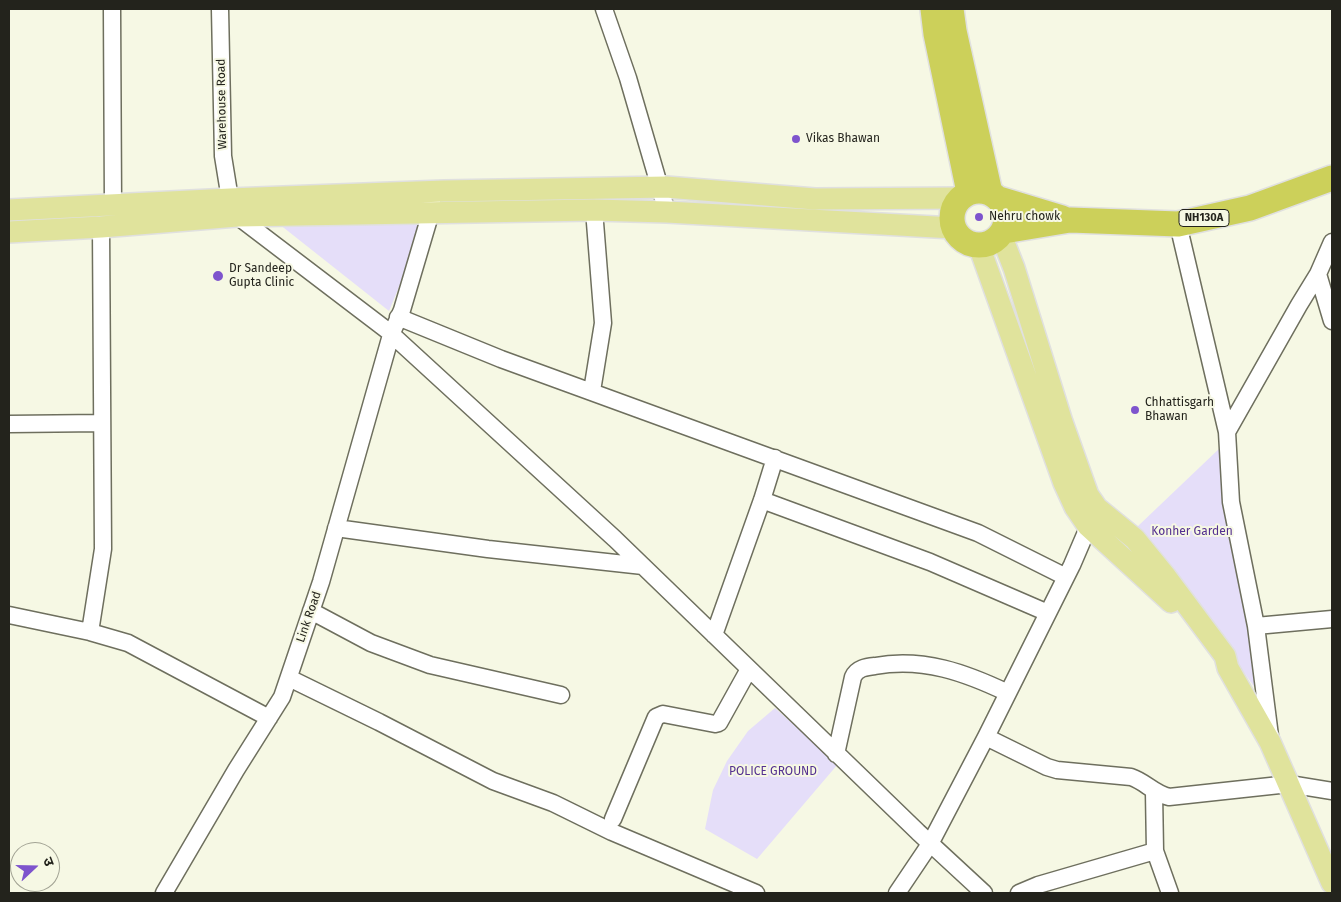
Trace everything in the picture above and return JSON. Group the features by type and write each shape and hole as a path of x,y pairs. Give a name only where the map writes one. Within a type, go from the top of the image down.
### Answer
{"highway":[{"path":"933,9 936,34 980,196"},
{"path":"951,9 980,196"},
{"name":"NH130A","path":"980,196 1070,220 1178,224 1250,208 1332,178"},
{"path":"979,246 968,244 959,237 954,228 952,217 954,207 980,196 1005,208 1007,218 1003,233"},
{"name":"NH130A","path":"979,246 991,243 1003,233 1070,220"}],"main road":[{"path":"9,210 113,204 234,207 427,202 661,187 815,199 980,196"},
{"path":"427,202 667,212 954,228"},
{"path":"9,232 101,227 234,207"},
{"path":"1003,233 1062,422 1088,495 1092,517"},
{"path":"979,246 1064,483 1075,507 1092,517 1167,596 1221,664 1228,668 1270,742 1332,883"}],"street":[{"path":"112,9 113,204"},
{"name":"Warehouse Road","path":"220,9 222,140 234,207"},
{"path":"604,9 628,78 667,212"},
{"name":"Link Road","path":"164,893 236,770 282,697 336,528 390,335 402,310 427,202"},
{"path":"234,207 390,335 643,566 836,754 984,893"},
{"path":"592,392 603,323 594,210"},
{"path":"1178,224 1226,432 1231,502 1256,626 1270,742"},
{"path":"90,632 103,549 101,227"},
{"path":"1226,432 1318,274 1332,242"},
{"path":"1318,274 1332,321"},
{"path":"398,317 501,359 978,533 1066,576"},
{"path":"9,424 102,423"},
{"path":"714,635 775,458"},
{"path":"762,500 930,562 1048,613"},
{"path":"897,893 930,844 986,737 1066,576 1092,517"},
{"path":"336,528 488,549 643,566"},
{"path":"311,611 371,643 430,665 561,695"},
{"path":"9,615 90,632 128,643 269,718"},
{"path":"1256,626 1332,619"},
{"path":"836,754 853,677 861,668 890,664 941,666 973,676 1008,692"},
{"path":"613,819 656,717 663,714 715,724 719,722 749,669"},
{"path":"288,678 493,781 553,803 612,832 756,893"},
{"path":"986,737 1047,767 1058,770 1131,777 1139,780 1154,792 1163,795 1178,797 1289,784 1332,791"},
{"path":"1154,792 1155,851 1170,893"},
{"path":"1020,893 1155,851"}],"green space":[{"path":"426,222 389,311 279,224"},
{"name":"Konher Garden","path":"1222,446 1233,542 1259,694 1193,599 1137,527"},
{"name":"POLICE GROUND","path":"775,708 838,764 757,859 705,829 713,790 727,761 748,731"}],"place":[{"name":"Vikas Bhawan","path":"796,139"},
{"name":"Nehru chowk","path":"979,217"},
{"name":"Dr Sandeep Gupta Clinic","path":"218,276"},
{"name":"Chhattisgarh Bhawan","path":"1135,410"}]}
